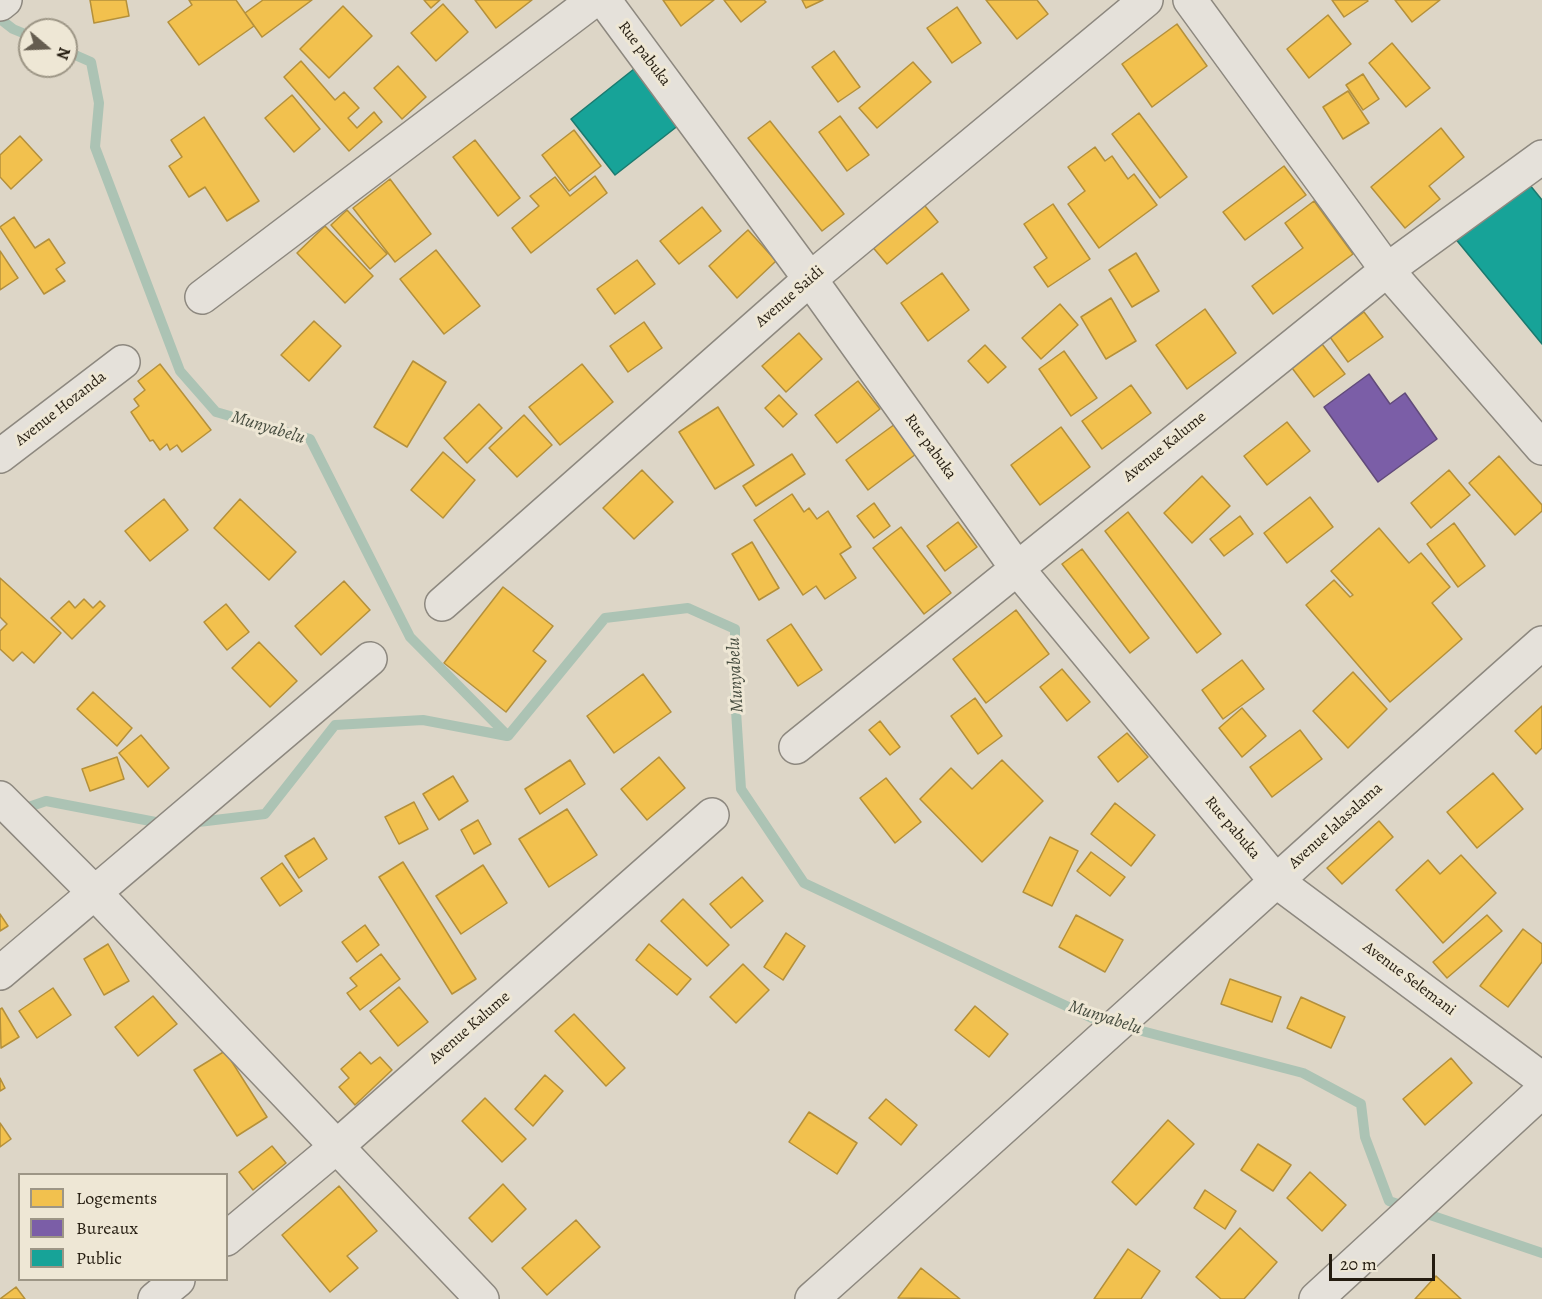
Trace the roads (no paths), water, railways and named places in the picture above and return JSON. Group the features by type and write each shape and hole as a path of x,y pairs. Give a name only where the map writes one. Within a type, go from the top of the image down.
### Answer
{"street":[{"path":"0,4 5,0"},
{"path":"202,297 594,0"},
{"name":"Rue pabuka","path":"604,0 810,279 1016,567 1275,880"},
{"name":"Avenue Saidi","path":"442,604 810,279 1146,0"},
{"path":"1190,0 1387,270 1542,448"},
{"name":"Avenue Kalume","path":"796,747 1016,567 1387,270 1542,157"},
{"name":"Avenue Hozanda","path":"0,456 123,362"},
{"name":"Avenue lalasalama","path":"812,1299 1133,1013 1275,880 1542,643"},
{"path":"0,973 370,659"},
{"path":"12,810 95,893 335,1148 482,1299"},
{"name":"Avenue Kalume","path":"228,1237 335,1148 712,814"},
{"name":"Avenue Selemani","path":"1275,880 1542,1079"},
{"path":"1328,1296 1406,1218 1542,1091"},
{"path":"155,1299 177,1281"}],"waterway":[{"name":"Munyabelu","path":"0,19 18,31"},
{"name":"Munyabelu","path":"78,56 91,62 99,103 95,147 180,371 216,412 310,439 410,637 508,736 605,618 688,608 735,629 735,695 741,789 804,883 1092,1018 1303,1073 1361,1104 1365,1137 1389,1201 1542,1253"},
{"path":"190,823 265,814 335,725 423,720 507,736"},
{"path":"20,810 46,801 166,824"}]}
